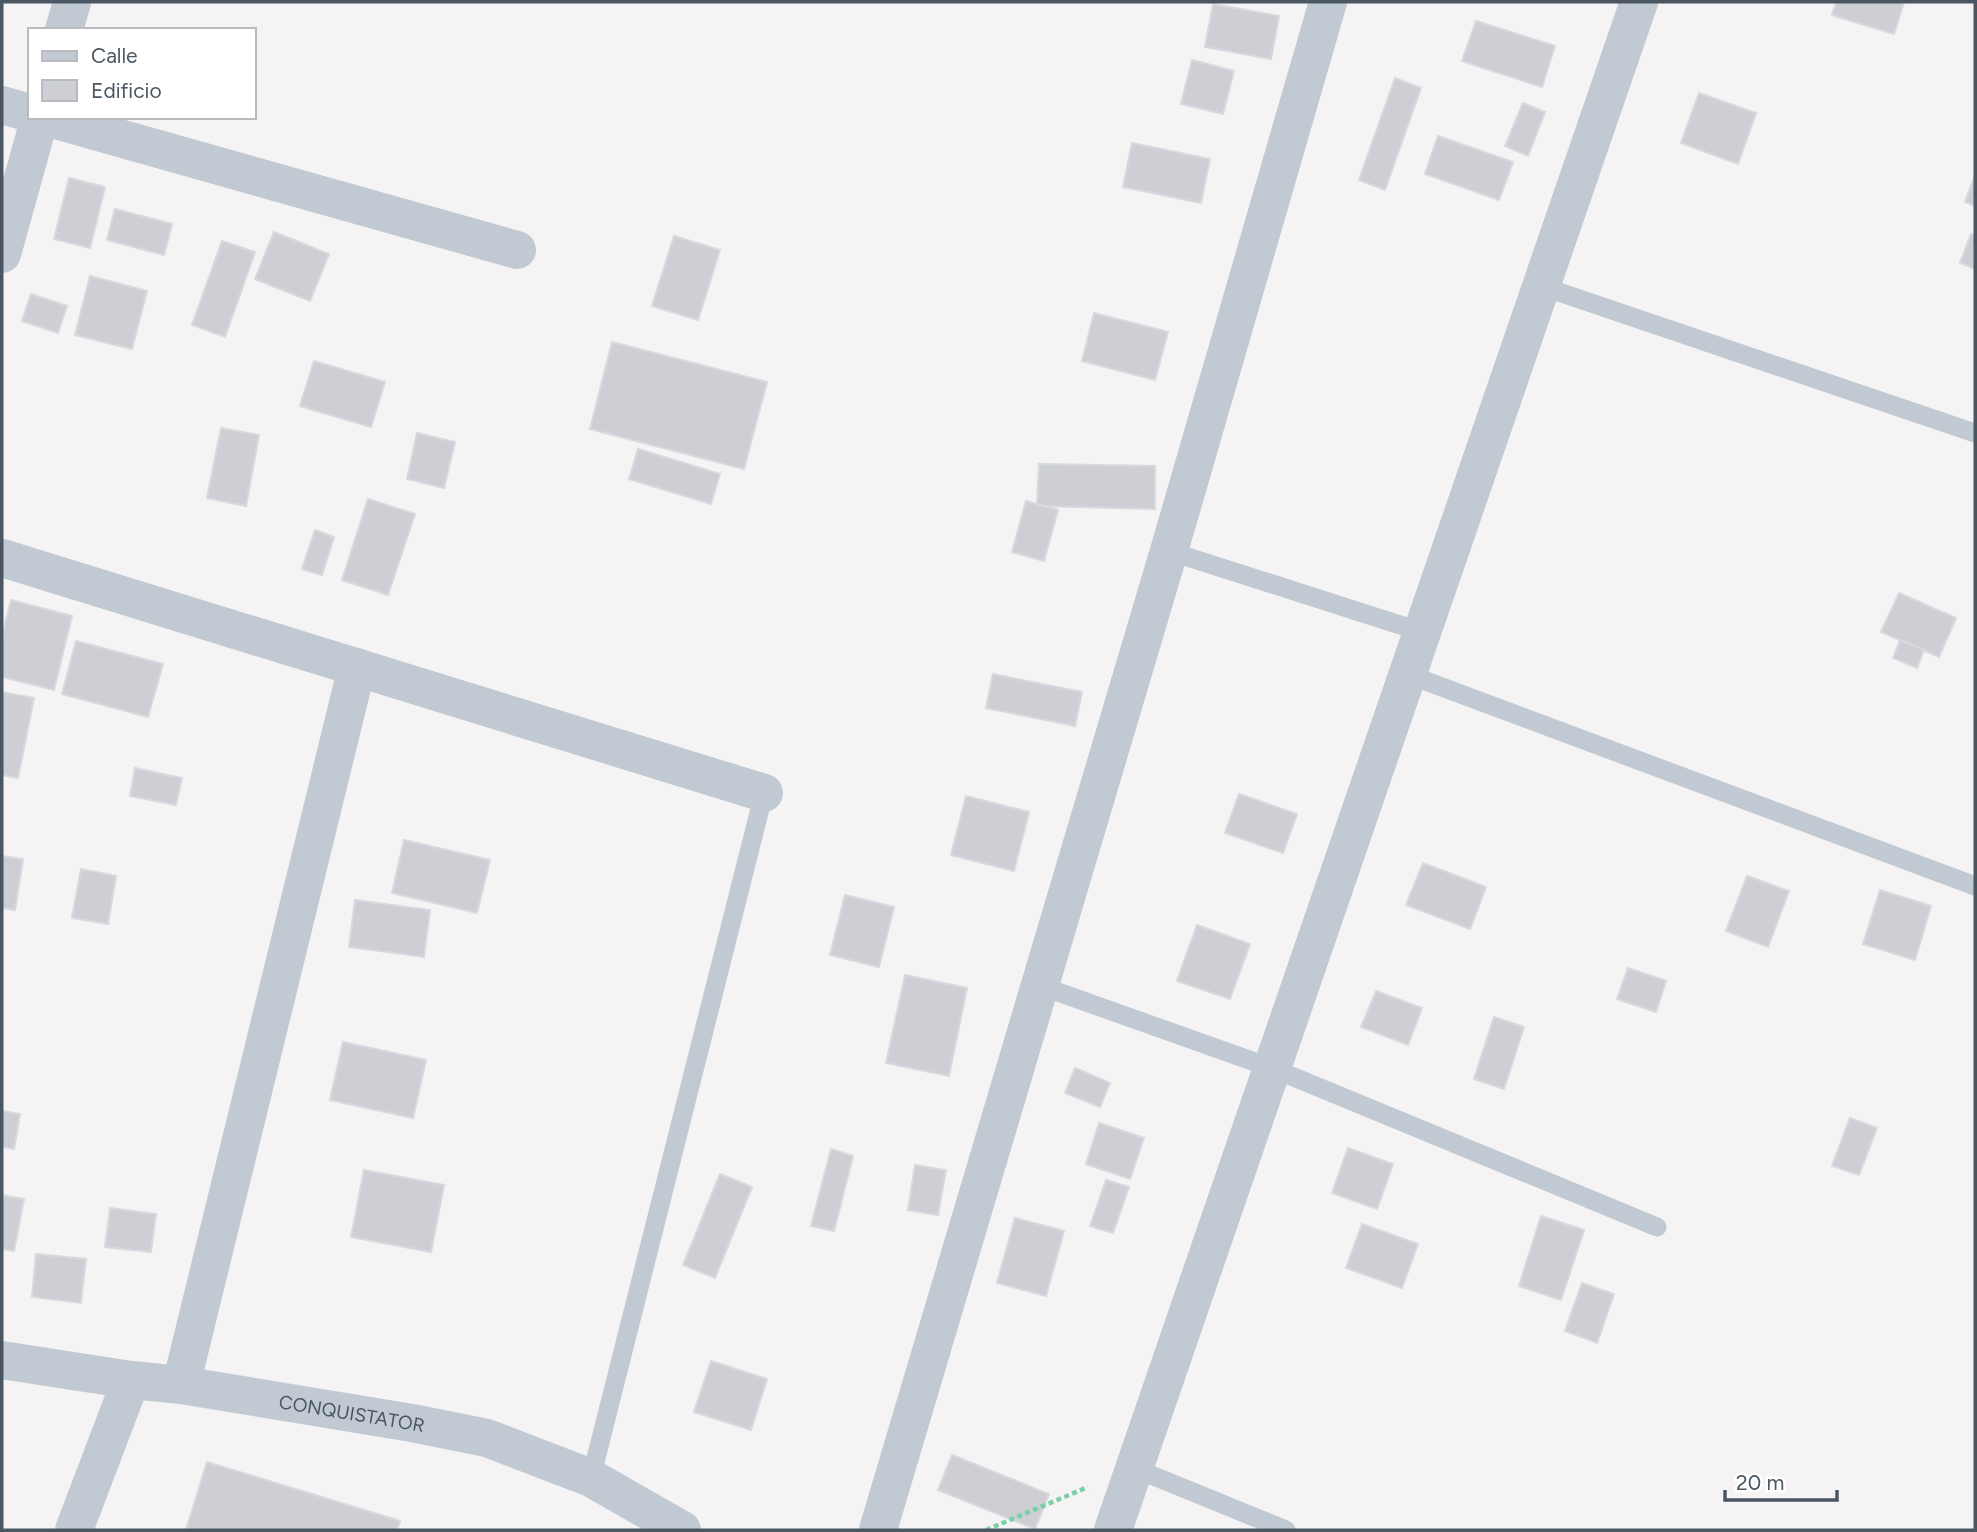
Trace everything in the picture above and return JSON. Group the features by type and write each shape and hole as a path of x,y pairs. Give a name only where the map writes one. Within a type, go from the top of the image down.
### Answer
{"street":[{"path":"65,28 72,2"},
{"path":"878,1530 1041,986 1328,2"},
{"path":"1112,1530 1639,2"},
{"path":"2,105 28,112"},
{"path":"2,254 41,119"},
{"path":"49,119 517,250"},
{"path":"2,558 764,793"},
{"path":"181,1385 358,667"},
{"name":"CONQUISTATOR","path":"2,1360 181,1385 487,1438 591,1478 682,1530"},
{"path":"74,1530 131,1380"}],"lane":[{"path":"1541,286 1975,433"},
{"path":"1169,551 1422,632"},
{"path":"1407,674 1975,886"},
{"path":"591,1478 764,793"},
{"path":"1041,986 1272,1068 1657,1227"},
{"path":"1134,1468 1286,1530"}],"building":[{"path":"1836,2 1904,2 1894,34 1832,15"},
{"path":"1213,4 1279,16 1271,59 1205,47"},
{"path":"1476,21 1555,46 1542,87 1462,61"},
{"path":"1192,60 1234,71 1223,114 1181,104"},
{"path":"1395,78 1421,88 1385,190 1359,180"},
{"path":"1699,93 1756,113 1738,164 1681,143"},
{"path":"1523,103 1545,112 1528,156 1505,146"},
{"path":"1438,136 1513,162 1499,200 1425,174"},
{"path":"1132,143 1210,159 1201,203 1123,187"},
{"path":"1975,175 1975,206 1965,202"},
{"path":"69,178 105,187 90,248 54,239"},
{"path":"115,209 172,224 164,255 107,240"},
{"path":"274,232 329,254 310,301 255,279"},
{"path":"1971,234 1975,236 1975,269 1960,263"},
{"path":"674,236 720,250 698,320 652,306"},
{"path":"222,241 255,252 225,337 192,325"},
{"path":"90,276 147,291 132,349 75,335"},
{"path":"31,294 67,306 58,333 22,321"},
{"path":"1094,313 1168,332 1155,380 1082,361"},
{"path":"612,342 767,382 744,469 590,429"},
{"path":"314,361 385,382 371,427 300,406"},
{"path":"221,428 259,435 246,506 207,498"},
{"path":"417,433 455,442 444,488 407,479"},
{"path":"638,449 720,474 711,504 629,479"},
{"path":"1039,464 1155,466 1155,509 1037,506"},
{"path":"368,499 415,514 388,595 342,580"},
{"path":"1026,501 1058,510 1044,561 1012,552"},
{"path":"315,530 334,537 322,575 302,569"},
{"path":"1899,593 1956,618 1939,657 1881,632"},
{"path":"11,600 72,616 54,690 2,677 2,637"},
{"path":"1900,640 1924,650 1917,668 1893,658"},
{"path":"76,641 163,664 148,717 62,694"},
{"path":"993,674 1082,692 1075,726 986,708"},
{"path":"2,692 34,698 18,778 2,775"},
{"path":"135,768 182,778 176,805 130,796"},
{"path":"1239,794 1297,814 1283,853 1225,833"},
{"path":"966,796 1029,812 1014,871 951,855"},
{"path":"404,840 490,860 477,913 392,893"},
{"path":"2,856 23,859 15,910 2,908"},
{"path":"1423,863 1486,887 1470,929 1406,905"},
{"path":"81,869 116,876 108,924 72,918"},
{"path":"1747,876 1789,891 1768,947 1726,931"},
{"path":"1880,890 1931,906 1915,960 1863,944"},
{"path":"845,895 894,907 879,967 830,955"},
{"path":"355,900 430,910 424,957 349,947"},
{"path":"1197,925 1250,944 1230,999 1177,981"},
{"path":"1628,968 1666,981 1656,1012 1617,999"},
{"path":"905,975 967,988 949,1076 886,1063"},
{"path":"1376,991 1422,1008 1408,1045 1361,1027"},
{"path":"1494,1017 1524,1027 1504,1089 1474,1079"},
{"path":"343,1042 426,1060 413,1118 330,1100"},
{"path":"1075,1068 1110,1083 1100,1107 1065,1093"},
{"path":"2,1111 20,1114 14,1149 2,1147"},
{"path":"1850,1118 1877,1128 1859,1175 1832,1166"},
{"path":"1099,1123 1144,1138 1130,1179 1086,1164"},
{"path":"1348,1148 1393,1164 1377,1209 1332,1193"},
{"path":"831,1149 853,1156 834,1231 811,1226"},
{"path":"915,1165 946,1170 938,1215 908,1210"},
{"path":"364,1170 444,1185 431,1252 351,1237"},
{"path":"720,1174 752,1187 715,1278 683,1265"},
{"path":"1106,1180 1129,1187 1113,1233 1090,1226"},
{"path":"2,1195 24,1199 14,1251 2,1249"},
{"path":"110,1208 156,1214 151,1252 105,1247"},
{"path":"1541,1216 1584,1230 1561,1300 1519,1286"},
{"path":"1015,1218 1064,1231 1046,1296 997,1283"},
{"path":"1362,1224 1418,1244 1402,1288 1346,1268"},
{"path":"36,1254 86,1259 81,1303 32,1297"},
{"path":"1582,1283 1614,1294 1597,1343 1565,1331"},
{"path":"711,1361 767,1379 751,1430 694,1412"},
{"path":"952,1455 1049,1494 1035,1529 938,1490"},
{"path":"207,1462 400,1521 397,1530 186,1530"}]}
